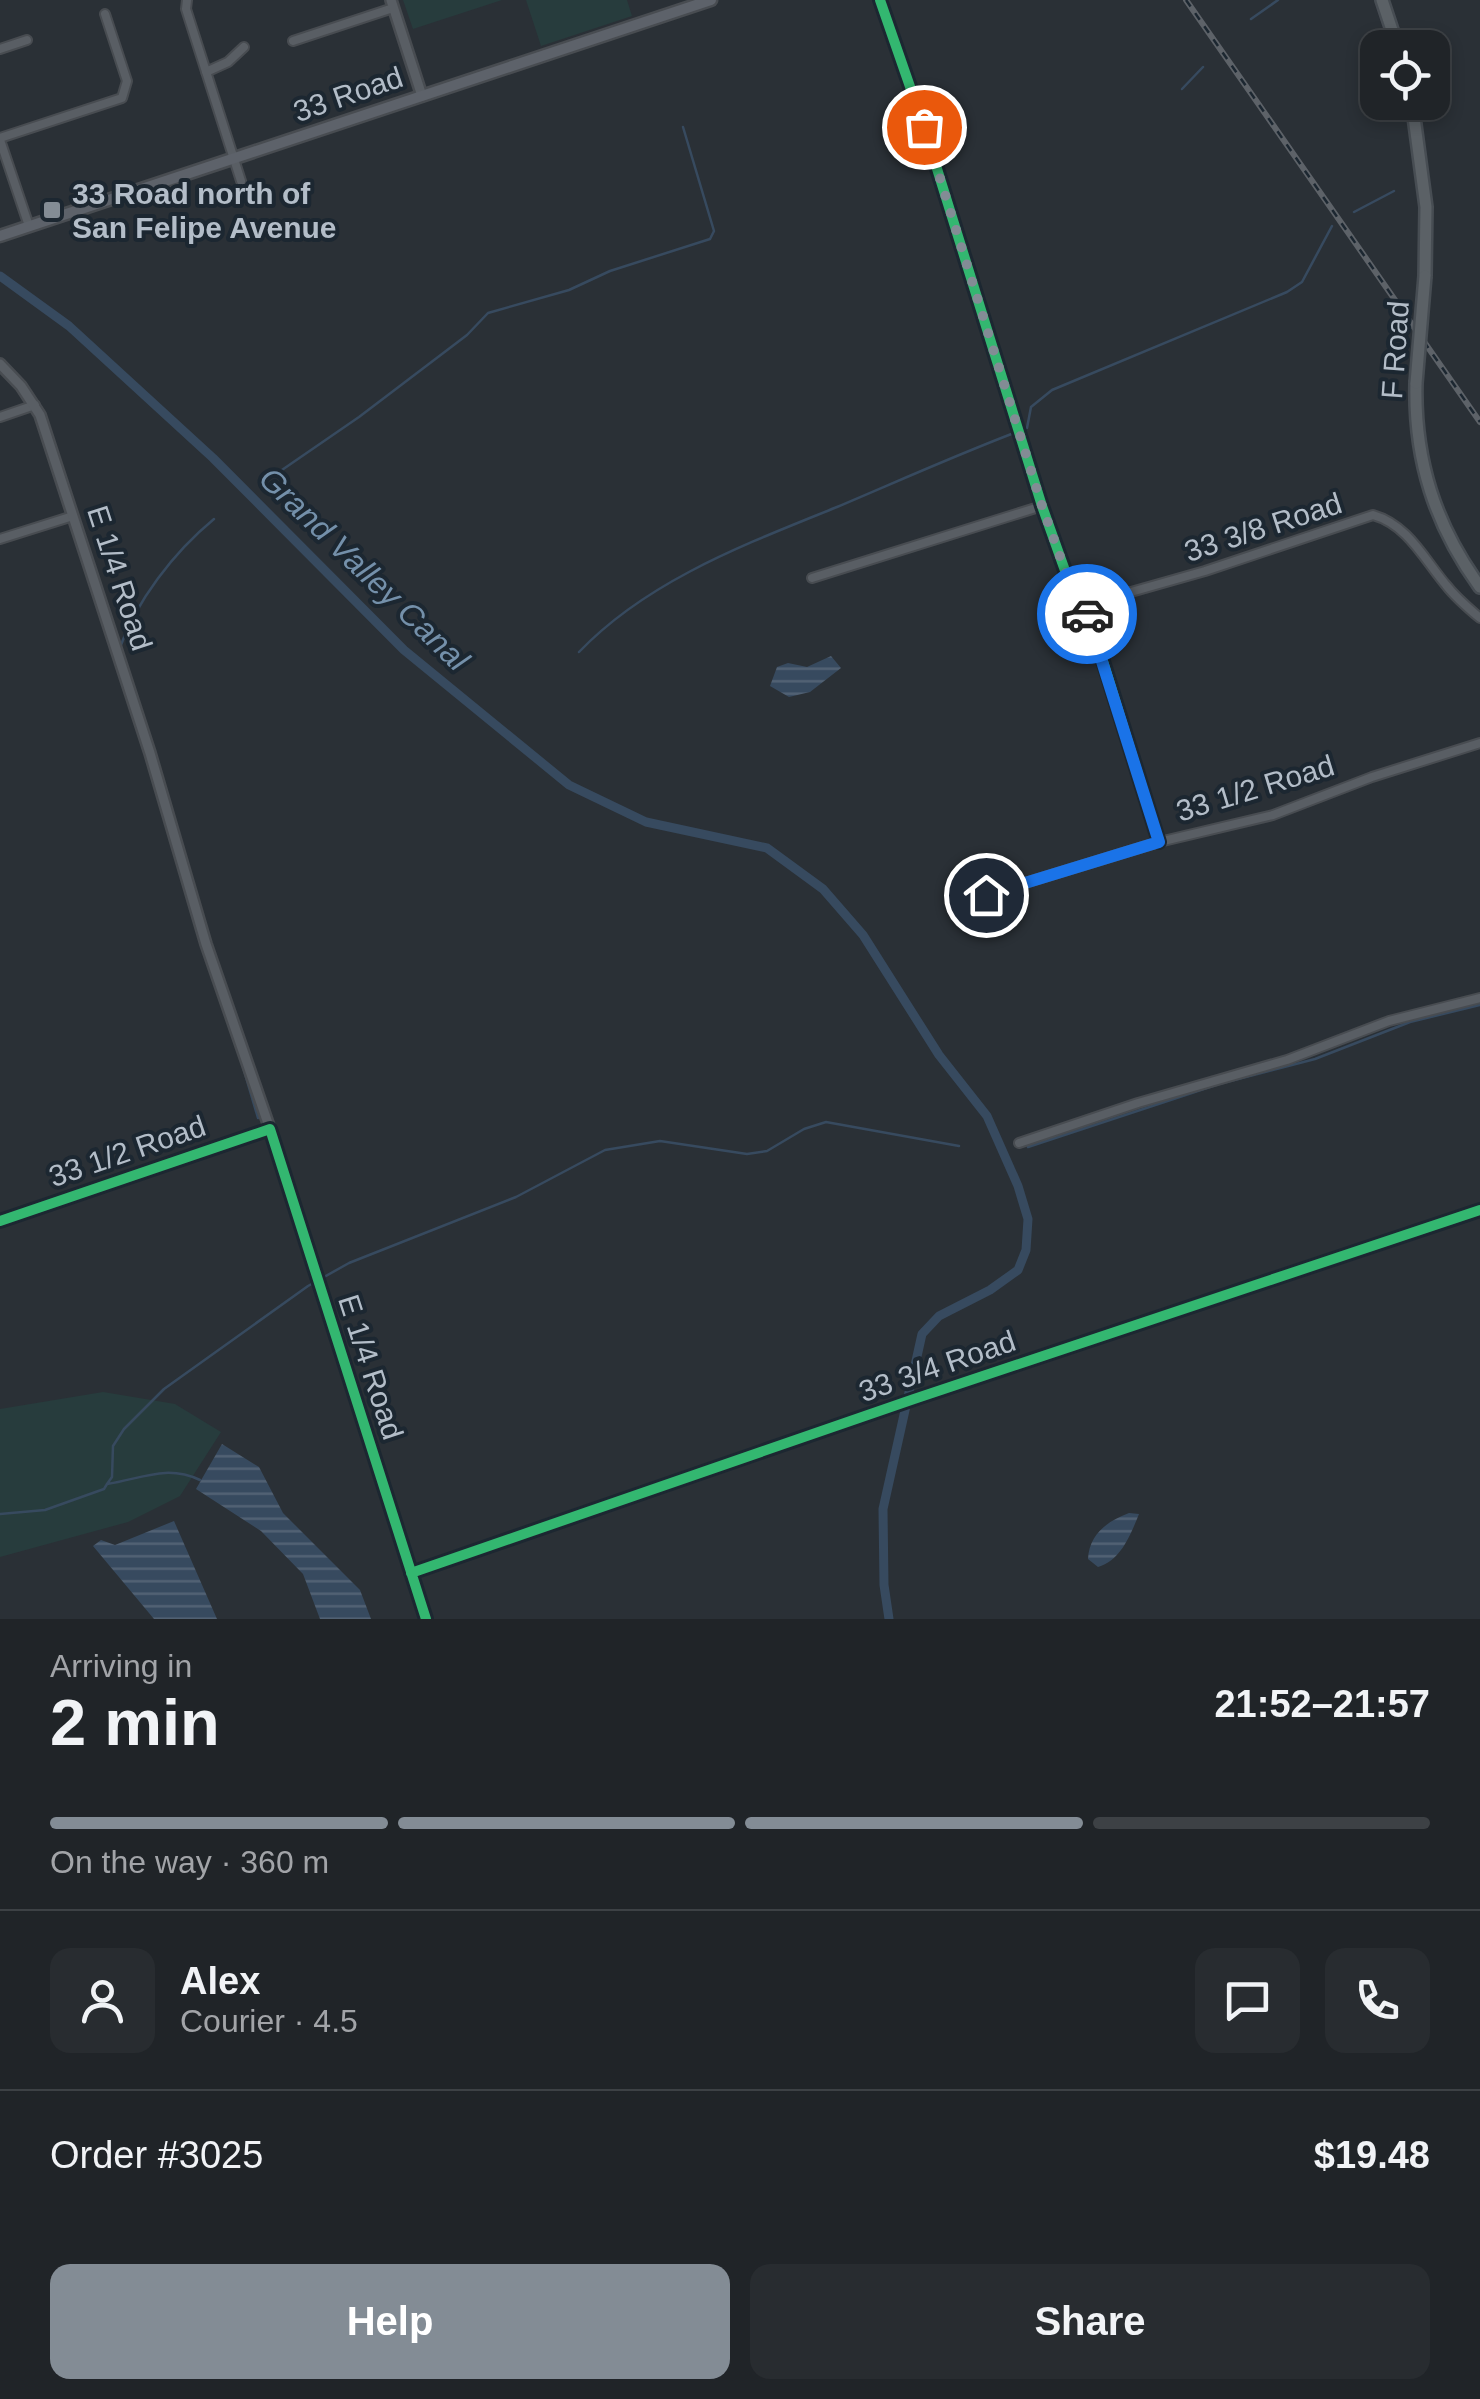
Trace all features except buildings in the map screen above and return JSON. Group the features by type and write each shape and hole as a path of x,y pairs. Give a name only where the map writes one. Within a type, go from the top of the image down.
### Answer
{"main road":[{"name":"33 Road","path":"0,236 689,4 712,0"},
{"path":"1382,0 1392,30"},
{"name":"F Road","path":"1414,120 1426,207 1417,433 1428,488 1449,539 1480,586"}],"street":[{"path":"186,0 241,181"},
{"path":"880,0 947,199 1042,506 1078,607 1089,616 1159,842"},
{"path":"293,41 392,4 422,96"},
{"path":"29,226 0,139 122,98 127,81 105,14"},
{"path":"0,49 27,40"},
{"path":"206,72 228,62 244,47"},
{"name":"E 1/4 Road","path":"0,364 35,405 74,516 206,944 270,1129 426,1619"},
{"path":"0,417 35,405"},
{"path":"812,578 1042,506"},
{"name":"33 3/8 Road","path":"1078,607 1205,571 1374,515 1400,527 1448,588 1480,618"},
{"path":"0,540 74,516"},
{"name":"33 1/2 Road","path":"986,895 1159,842 1273,815 1372,777 1480,743"},
{"path":"1019,1142 1286,1060 1389,1021 1480,998"},
{"name":"33 1/2 Road","path":"0,1221 270,1129"},
{"name":"33 3/4 Road","path":"411,1574 914,1399 1480,1210"}],"green space":[{"path":"403,0 502,0 413,29"},
{"path":"526,0 627,0 632,16 541,46"},
{"path":"103,1392 175,1404 221,1432 180,1496 128,1522 0,1557 0,1409"}],"water":[{"path":"831,656 841,668 810,692 789,697 770,686 777,667 788,663 807,667"},
{"path":"222,1444 259,1467 283,1513 360,1590 371,1619 320,1619 303,1574 261,1531 196,1489"},
{"path":"1129,1513 1139,1514 1128,1539 1113,1559 1098,1567 1088,1559 1096,1536 1113,1520"},
{"path":"174,1521 217,1619 154,1619 93,1546 101,1540 115,1545"}],"waterway":[{"path":"1251,19 1278,0"},
{"path":"1182,89 1203,67"},
{"path":"279,472 467,335 488,313 569,290 610,271 710,239 714,231 683,127"},
{"path":"1354,212 1394,191"},
{"path":"1027,428 1031,407 1052,390 1287,292 1302,282 1332,226"},
{"name":"Grand Valley Canal","path":"0,276 69,326 213,458 404,650 569,785 646,822 767,848 823,889 863,935 939,1055 987,1116 1028,1219 1026,1250 1018,1270 990,1290 939,1316 922,1334 883,1509 884,1585 889,1619"},
{"path":"579,652 636,604 700,566 1014,433"},
{"path":"119,650 135,614 158,578 214,519"},
{"path":"1028,1147 1219,1084 1315,1059 1410,1022 1480,1005"},
{"path":"238,1050 258,1118"},
{"path":"107,1484 112,1477 113,1446 124,1429 164,1389 308,1286 349,1263 516,1197 605,1150 660,1141 747,1154 767,1151 804,1129 826,1122 959,1146"},
{"path":"0,1514 45,1510 104,1489 107,1484 154,1474 176,1473 200,1480"}],"railway":[{"path":"1186,0 1480,422"}],"cycle path":[{"path":"880,0 924,127 1042,506 1078,607 1089,616 1159,842"},
{"path":"0,1221 270,1129 426,1619"},
{"path":"411,1573 914,1399 1480,1210"}],"way so far":[{"path":"924,127 1042,506 1078,607 1087,614"}],"place":[{"name":"33 Road north of San Felipe Avenue","path":"52,210"}],"route":[{"path":"986,895 1159,842 1087,614"}]}
